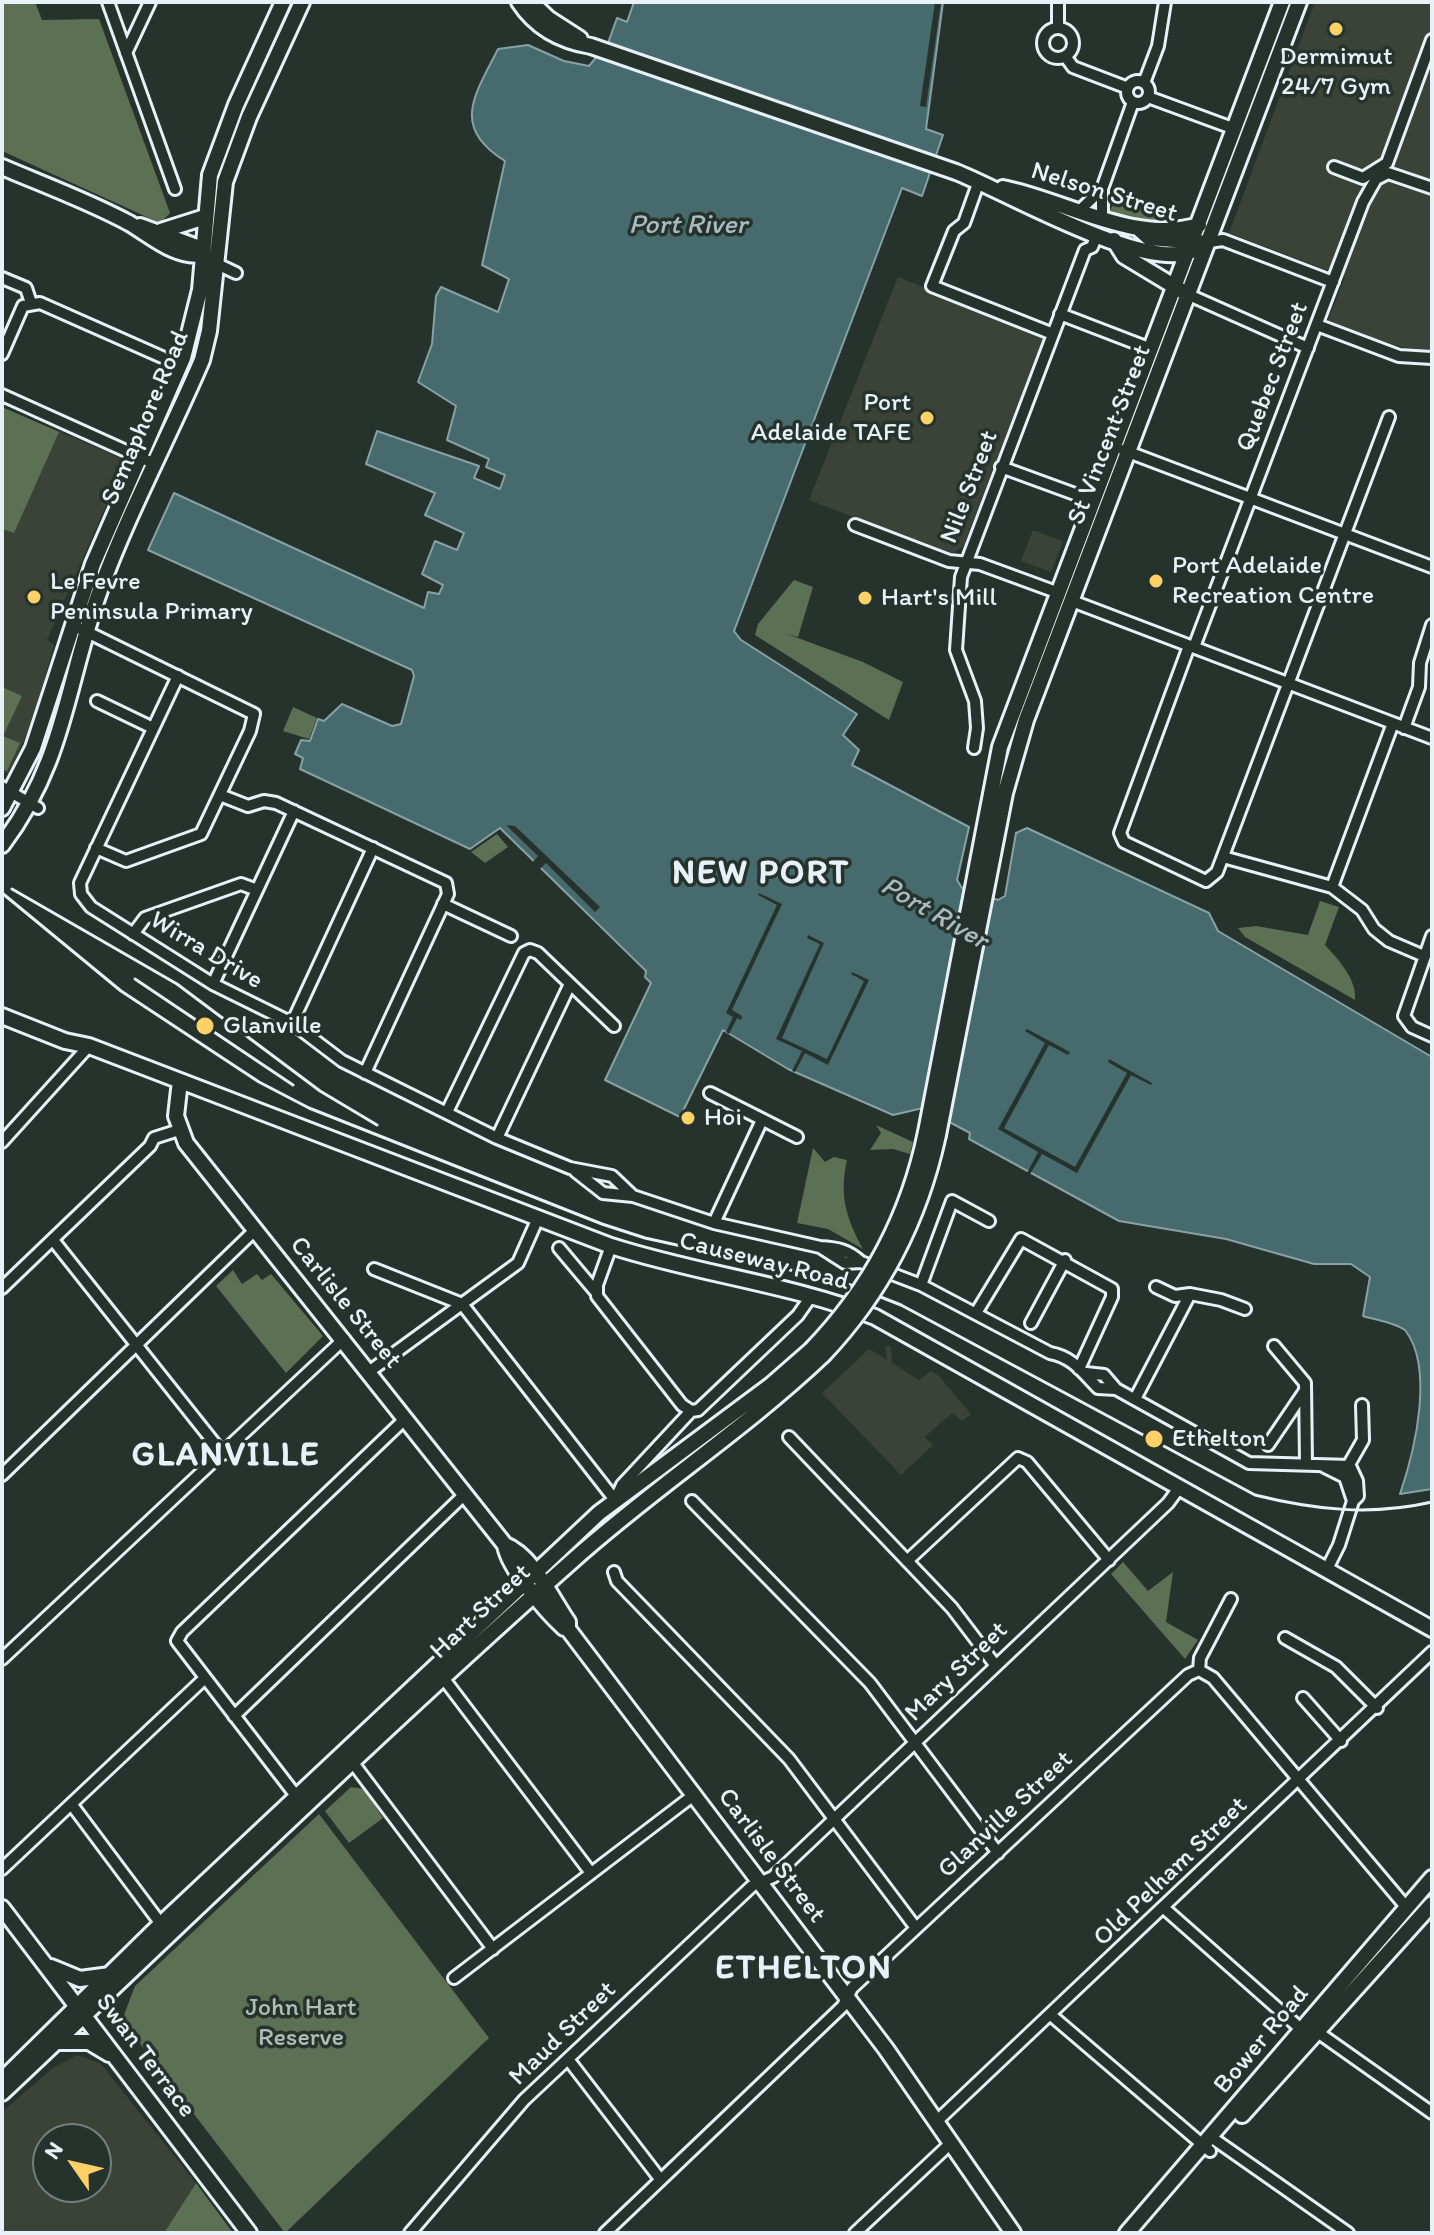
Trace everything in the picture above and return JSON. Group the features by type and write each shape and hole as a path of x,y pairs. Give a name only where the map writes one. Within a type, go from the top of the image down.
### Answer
{"main road":[{"name":"Semaphore Road","path":"2,808 7,790 36,740 93,564 141,457 192,330 216,153 283,2"},
{"name":"Semaphore Road","path":"2,845 34,805 64,723 86,631 100,589 202,360 217,264 221,202 234,151 302,2"},
{"name":"Nelson Street","path":"519,2 553,35 985,183 1136,227 1149,238 1190,248"},
{"name":"Nelson Street","path":"531,2 549,19 591,46"},
{"name":"St Vincent Street","path":"932,1134 987,891 1010,772 1094,501 1282,2"},
{"name":"St Vincent Street","path":"932,1134 971,886 1000,747 1130,452 1299,2"},
{"path":"2,167 129,223 156,240 193,256 202,254"},
{"name":"Nelson Street","path":"985,183 1010,199 1090,232 1149,251 1190,248 1209,242"},
{"path":"161,231 205,217"},
{"path":"129,223 161,231 197,247 217,264"},
{"path":"1136,227 1181,230 1199,225"},
{"path":"1114,240 1124,256 1189,295"},
{"name":"Causeway Road","path":"2,1006 70,1033 89,1046"},
{"name":"Causeway Road","path":"2,1016 65,1041 89,1046 611,1246 654,1260 812,1295 875,1317 1432,1629"},
{"path":"179,1130 176,1106 180,1081"},
{"name":"Carlisle Street","path":"179,1130 505,1545 515,1549 535,1584 568,1622 568,1629 847,1997 952,2142 1013,2233"},
{"name":"Hart Street","path":"2,2080 82,2012 165,1929 535,1584 743,1427 817,1352 882,1255 905,1207 932,1134"},
{"name":"Hart Street","path":"348,1757 444,1679 615,1500 817,1352"},
{"name":"Bower Road","path":"1127,2233 1309,2030 1432,1878"},
{"name":"Bower Road","path":"1309,2030 1426,1923 1432,1904"},
{"name":"Swan Terrace","path":"2,1908 249,2233"},
{"path":"1407,1908 1426,1923"},
{"name":"Hart Street","path":"2,2093 57,2042 110,1975 165,1929"},
{"path":"47,1965 80,1979 110,1975"},
{"path":"57,2042 89,2042 119,2061"},
{"name":"Bower Road","path":"1139,2233 1210,2144"}],"street":[{"path":"108,2 175,189"},
{"path":"126,53 150,2"},
{"path":"1058,2 1058,28"},
{"path":"1144,83 1158,46 1165,2"},
{"path":"1058,28 1067,31 1072,39 1072,49 1065,56 1052,57 1043,46 1045,36 1058,28"},
{"path":"1334,167 1363,178 1387,163 1432,40"},
{"path":"1065,56 1073,67 1128,88"},
{"path":"1134,81 1144,83 1149,89 1148,97 1141,103 1133,102 1128,97 1128,88 1134,81"},
{"path":"1148,97 1235,129"},
{"path":"1102,218 1102,189 1133,102"},
{"name":"Quebec Street","path":"1223,857 1213,878 1197,879 1124,842 1121,826 1376,179 1396,174 1432,188"},
{"path":"985,183 964,223 954,231 932,286 1053,334"},
{"path":"1079,211 1102,189"},
{"name":"Nile Street","path":"974,748 977,728 975,701 956,650 965,563 1085,250 1092,247 1090,232"},
{"path":"1209,242 1223,240 1333,282"},
{"path":"217,264 236,273"},
{"path":"2,278 26,288 31,303"},
{"path":"1189,295 1308,348"},
{"path":"2,354 23,306 40,303 162,357"},
{"path":"1060,314 1151,349"},
{"path":"1317,325 1399,356 1432,358"},
{"path":"2,395 155,464"},
{"path":"1389,417 1223,857 1332,887 1362,910 1374,929 1389,941 1424,956"},
{"path":"1114,447 1432,567"},
{"path":"1001,467 1094,501"},
{"path":"855,525 949,561 980,564 1432,738"},
{"path":"72,625 254,714 250,731 197,837 126,861 96,848"},
{"path":"1332,887 1398,726 1419,687 1422,655 1432,625"},
{"name":"Wirra Drive","path":"178,676 80,883 81,894 91,907 213,984 292,1023 342,1061 497,1138 570,1168 612,1176 633,1196"},
{"path":"97,701 153,728"},
{"path":"7,790 34,805"},
{"path":"220,795 248,806 264,801 294,811 446,883 448,894 365,1073"},
{"path":"213,984 294,811"},
{"path":"292,1023 373,848"},
{"path":"133,934 145,918 228,888 241,884 257,890"},
{"path":"443,904 511,936"},
{"path":"1432,936 1404,1016 1412,1027 1432,1036"},
{"path":"447,1112 524,953 530,950 538,953 614,1026"},
{"path":"497,1138 570,984"},
{"path":"2,1142 89,1046"},
{"path":"710,1093 797,1137"},
{"path":"714,1223 762,1120"},
{"path":"5,1280 53,1240 150,1146 154,1138 179,1130"},
{"name":"Wirra Drive","path":"570,1168 603,1193 633,1196 714,1223 820,1247 845,1263 861,1262 921,1285 1050,1353 1058,1361 1081,1370 1098,1388 1116,1389 1249,1463 1321,1465 1346,1471"},
{"path":"921,1285 952,1201 989,1221"},
{"path":"370,1371 522,1259 538,1218"},
{"path":"2,1475 255,1230"},
{"path":"976,1313 1021,1239 1065,1260 1112,1289 1112,1297 1081,1370"},
{"path":"53,1240 223,1454"},
{"path":"596,1292 611,1246"},
{"path":"559,1248 682,1405 691,1411"},
{"path":"1031,1323 1065,1260"},
{"path":"374,1269 462,1304 615,1500"},
{"path":"1156,1287 1175,1296 1190,1294 1245,1309"},
{"path":"1135,1399 1190,1294"},
{"name":"Hart Street","path":"615,1500 622,1485 691,1411 698,1410 798,1315 812,1295"},
{"path":"2,1659 344,1339"},
{"path":"1274,1346 1301,1375 1306,1390 1306,1464"},
{"path":"1268,1445 1306,1390"},
{"path":"1327,1569 1342,1538 1353,1501 1358,1496 1359,1488 1346,1471 1363,1440 1362,1405"},
{"path":"300,1802 177,1641 182,1632 406,1418"},
{"path":"789,1437 952,1608 996,1666"},
{"path":"907,1561 1010,1463 1021,1459 1109,1560"},
{"name":"Mary Street","path":"761,1883 773,1877 1109,1560 1179,1488"},
{"path":"234,1716 465,1494"},
{"path":"692,1501 870,1683 998,1853"},
{"path":"614,1572 617,1581 789,1759 916,1928"},
{"path":"1231,1599 1200,1658 1199,1670 1213,1678 1407,1908"},
{"path":"1285,1638 1336,1667 1377,1708"},
{"name":"Old Pelham Street","path":"937,2121 1165,1909 1432,1652"},
{"name":"Glanville Street","path":"605,2233 794,2053 916,1928 1188,1675 1199,1670"},
{"path":"2,1869 205,1678"},
{"path":"444,1679 591,1873"},
{"path":"1303,1698 1341,1741"},
{"path":"348,1757 493,1949"},
{"path":"454,1978 695,1794"},
{"path":"72,1805 165,1929"},
{"name":"Maud Street","path":"410,2233 524,2100 752,1886 761,1883"},
{"path":"1165,1909 1309,2030 1432,2113"},
{"path":"1052,2016 1210,2144 1348,2233"},
{"path":"568,2059 660,2179"},
{"path":"855,2233 952,2142"}],"shaded area":[{"path":"1315,2 1432,2 1432,350 1406,348 1326,325 1345,277 1229,233"},
{"name":"Port Adelaide TAFE","path":"898,277 1044,336 963,547 950,554 809,500"},
{"name":"Le Fevre Peninsula Primary","path":"2,407 123,459 122,469 47,640 54,645 33,720 9,774 2,771"},
{"path":"1033,530 1063,541 1051,572 1021,561"},
{"path":"885,1345 891,1347 892,1363 919,1380 931,1371 939,1376 971,1414 962,1421 953,1413 941,1422 925,1437 933,1445 901,1475 822,1393 869,1349 887,1360"},
{"path":"77,2055 100,2063 196,2183 164,2233 2,2233 2,2112 53,2068"}],"green space":[{"path":"2,2 35,2 42,20 99,19 170,213 160,223 2,151"},
{"path":"1117,196 1185,224 1155,226 1109,213"},
{"path":"2,407 59,432 14,533 2,529"},
{"path":"794,580 813,587 798,637 787,634 863,662 903,682 889,720 755,635 758,624"},
{"path":"2,687 22,696 3,736 20,743 7,771 2,769"},
{"path":"293,707 317,718 309,739 283,731"},
{"path":"497,834 508,847 485,863 471,852"},
{"path":"1320,901 1339,907 1325,945 1350,977 1355,1000 1245,937 1238,928 1256,926 1308,935"},
{"path":"876,1125 913,1142 910,1154 893,1149 870,1150 881,1133"},
{"path":"813,1148 825,1162 834,1157 847,1160 844,1195 852,1227 863,1249 828,1229 797,1223"},
{"path":"233,1270 242,1284 257,1274 262,1280 271,1274 323,1336 286,1373 216,1286"},
{"path":"1123,1562 1148,1591 1173,1572 1166,1622 1198,1640 1185,1659 1111,1574"},
{"path":"351,1787 364,1789 383,1818 349,1843 325,1811"},
{"name":"John Hart Reserve","path":"319,1814 489,2038 285,2233 122,2020 135,1986"},
{"path":"196,2183 233,2233 164,2233"}],"water":[{"name":"Port River","path":"634,2 943,2 926,129 943,135 922,196 902,188 734,631 741,640 857,714 843,735 859,750 852,765 969,827 957,880 962,888 998,900 1005,896 1016,833 1027,828 1209,913 1218,931 1432,1057 1432,1489 1400,1494 1416,1431 1419,1365 1414,1346 1405,1330 1363,1316 1370,1277 1351,1264 1314,1264 1226,1239 1119,1221 969,1139 970,1133 923,1108 893,1115 788,1069 723,1030 680,1117 605,1080 651,983 645,977 646,971 500,828 470,849 300,769 303,758 295,754 301,740 310,741 318,719 324,721 342,704 392,726 401,724 414,676 412,670 148,550 174,493 424,608 428,592 439,594 443,585 422,574 435,541 457,550 464,533 425,515 435,493 366,464 377,431 479,466 474,478 500,489 505,475 486,467 489,459 447,440 456,406 418,382 432,344 436,296 441,287 498,312 509,279 482,265 505,161 477,136 472,110 476,96 498,49 528,45 564,61 589,66 608,43 617,18 627,22"}],"pier":[{"path":"935,2 941,2 926,107 920,106"},
{"path":"506,825 515,826 600,907 595,912 546,863 538,871 531,864 538,856"},
{"path":"759,893 782,904 732,1010 742,1016 741,1020 737,1018 729,1034 726,1032 733,1017 726,1013 777,905"},
{"path":"808,935 824,943 782,1038 827,1059 864,981 852,972 869,980 828,1065 805,1053 795,1072 792,1071 802,1051 776,1039 820,944 807,938"},
{"path":"1027,1029 1070,1052 1068,1055 1049,1045 1004,1128 1075,1167 1127,1073 1108,1062 1109,1059 1152,1083 1131,1075 1077,1173 1042,1154 1029,1176 1026,1175 1038,1152 998,1129 1045,1043 1025,1031"}],"railway":[{"path":"12,889 177,984 320,1091 377,1125"},
{"path":"2,893 121,991 259,1082 309,1108 602,1224 645,1238 840,1281 901,1305 1255,1495 1299,1504 1365,1510 1432,1502"},
{"path":"135,979 293,1085"}],"place":[{"name":"Dermimut 24/7 Gym","path":"1336,29"},
{"name":"Port Adelaide TAFE","path":"927,418"},
{"name":"Port Adelaide Recreation Centre","path":"1156,581"},
{"name":"Le Fevre Peninsula Primary","path":"34,597"},
{"name":"Hart's Mill","path":"865,598"},
{"name":"Glanville","path":"205,1026"},
{"name":"Hoi","path":"688,1118"},
{"name":"Ethelton","path":"1154,1439"}],"district":[{"name":"NEW PORT","path":"761,874"},
{"name":"GLANVILLE","path":"226,1456"},
{"name":"ETHELTON","path":"804,1969"}]}
